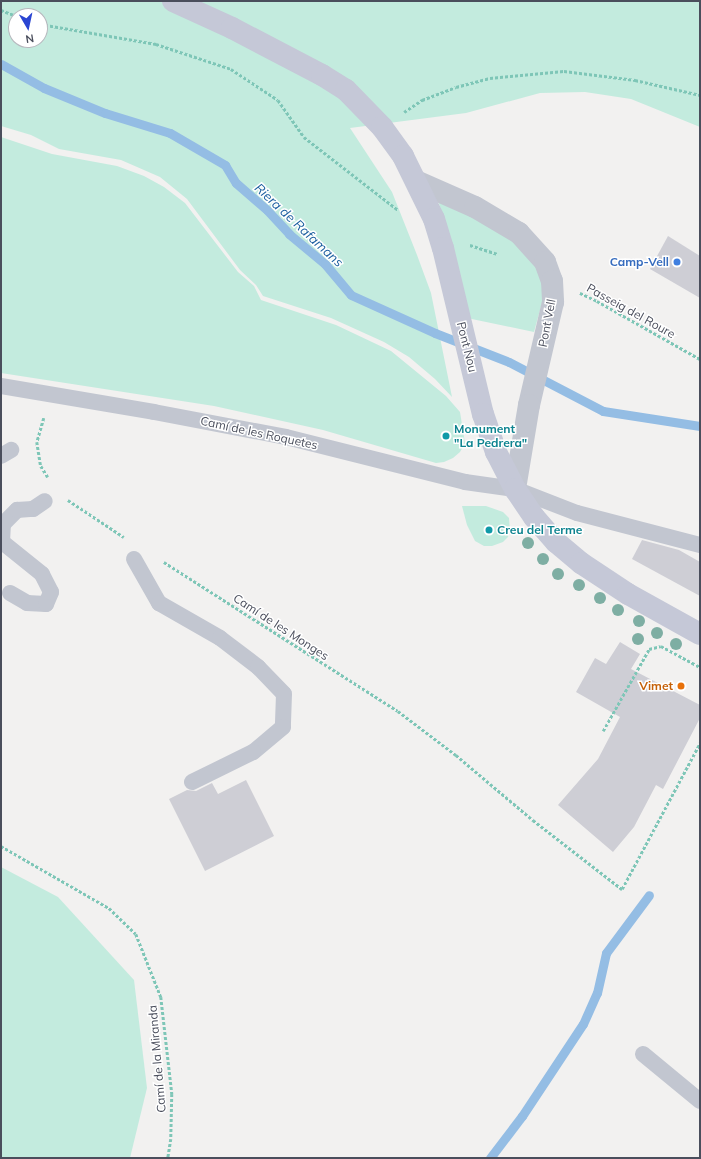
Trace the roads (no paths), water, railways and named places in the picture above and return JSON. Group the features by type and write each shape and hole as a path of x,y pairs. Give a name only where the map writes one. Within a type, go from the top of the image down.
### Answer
{"main road":[{"name":"Pont Nou","path":"173,1 246,34 322,74 346,90 382,127 403,156 434,218 451,280 483,414 496,452 515,489 534,517 556,542 581,563 628,594 700,634"}],"street":[{"name":"Pont Vell","path":"416,181 475,207 519,233 546,262 552,281 553,302 529,405 515,489"}],"lane":[{"name":"Camí de les Roquetes","path":"1,386 286,437 465,482 515,489 577,513 700,545"},
{"path":"10,593 27,603 46,604 51,592 42,574 2,542 3,524 17,510 33,509 45,501"},
{"path":"134,560 159,603 220,638 258,667 284,694 283,727 253,752 192,782"},
{"path":"643,1054 700,1101"}],"waterway":[{"name":"Riera de Rafamans","path":"1,64 44,88 105,113 170,133 225,165 236,183 267,210 289,234 325,264 351,295 435,333 509,362 603,411 700,426"},
{"path":"490,1158 522,1116 583,1024 597,993 606,953 649,895"}],"place":[{"name":"Camp-Vell","path":"677,262"},
{"name":"Monument \"La Pedrera\"","path":"446,436"},
{"name":"Creu del Terme","path":"489,530"},
{"name":"Vimet","path":"681,686"}]}
